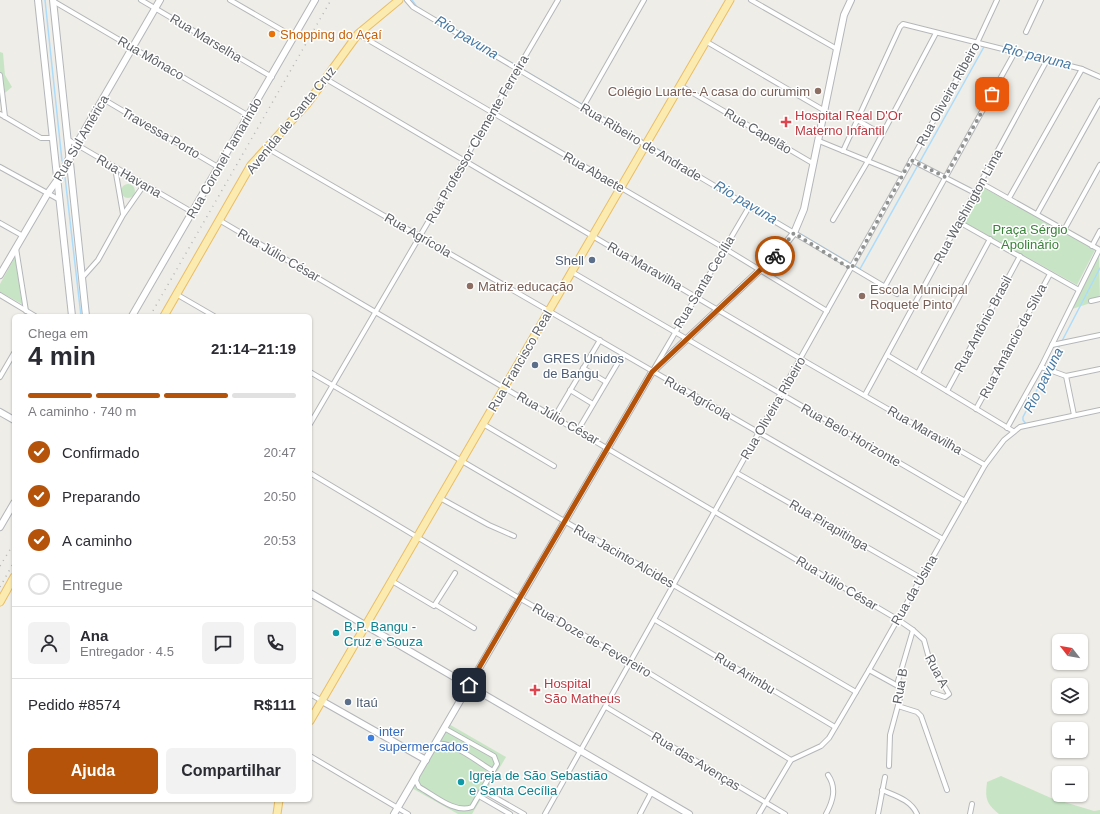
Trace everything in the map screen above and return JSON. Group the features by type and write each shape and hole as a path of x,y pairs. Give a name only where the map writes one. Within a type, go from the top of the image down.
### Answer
{"main road":[{"name":"Avenida de Santa Cruz","path":"165,314 251,165 298,115 358,34 399,0"},
{"name":"Rua Francisco Real","path":"312,718 549,310 622,188 730,0"},
{"path":"0,602 12,582"},
{"path":"277,814 279,802"}],"street":[{"path":"38,0 72,314"},
{"path":"53,0 86,314"},
{"name":"Rua Mônaco","path":"53,0 249,116"},
{"name":"Rua Marselha","path":"141,0 272,77"},
{"name":"Rua Sul América","path":"0,275 48,193 58,180 76,145 160,0"},
{"path":"230,0 294,37"},
{"name":"Rua Coronel Tamarindo","path":"133,314 272,77 315,0"},
{"name":"Rua Ribeiro de Andrade","path":"407,0 413,7 584,106 851,269 897,294"},
{"name":"Rua Professor Clemente Ferreira","path":"312,421 377,312 558,0"},
{"path":"584,106 644,0"},
{"path":"751,0 837,49"},
{"path":"652,372 720,310 778,253 794,233 804,209 844,15 852,0"},
{"name":"Rua Oliveira Ribeiro","path":"546,814 716,512 758,434 802,359 827,311 977,43 997,0"},
{"path":"1026,32 1041,0"},
{"path":"843,151 897,34 902,25 907,23 936,33 1082,69 1100,77"},
{"path":"833,220 868,161 936,33"},
{"name":"Rua Abaete","path":"358,34 724,248 759,271 827,311"},
{"path":"707,42 825,111"},
{"path":"884,288 1015,52"},
{"name":"Rua Washington Lima","path":"865,395 1047,60"},
{"path":"1009,198 1082,69"},
{"path":"0,75 5,118"},
{"name":"Rua Maravilha","path":"326,78 593,236 696,295 802,359 985,465"},
{"name":"Rua Capelão","path":"681,86 814,164"},
{"name":"Travessa Porto","path":"103,99 218,167"},
{"path":"1037,214 1100,101"},
{"path":"0,114 41,138 52,138"},
{"path":"857,120 882,134"},
{"name":"Rua Havana","path":"67,139 192,212"},
{"path":"819,141 902,176"},
{"name":"Rua Agrícola","path":"267,148 549,310 758,434 942,539"},
{"path":"911,160 975,193"},
{"path":"1064,230 1100,164"},
{"path":"0,167 60,200"},
{"path":"115,168 123,215"},
{"path":"981,183 1099,250 1041,367 1007,428"},
{"path":"82,278 98,260 123,215 144,185"},
{"name":"Rua Santa Cecília","path":"396,811 674,332 749,207"},
{"name":"Rua Júlio César","path":"219,220 608,447 897,619"},
{"path":"959,222 1078,290"},
{"path":"0,223 23,236"},
{"path":"1092,246 1100,232"},
{"path":"918,373 990,239"},
{"path":"16,247 26,310"},
{"name":"Rua Antônio Brasil","path":"947,391 1020,256"},
{"name":"Rua Belo Horizonte","path":"572,272 965,501"},
{"name":"Rua Amâncio da Silva","path":"976,409 1050,274"},
{"path":"176,294 211,314"},
{"path":"0,295 32,314"},
{"path":"1091,301 1100,298"},
{"path":"1052,345 1100,335"},
{"path":"555,416 600,340"},
{"path":"578,430 623,354"},
{"path":"887,355 1013,431"},
{"path":"0,377 12,356"},
{"path":"1041,367 1066,376 1100,369"},
{"path":"583,368 606,382"},
{"name":"Rua Jacinto Alcides","path":"312,373 461,462 675,585 856,692"},
{"path":"1066,376 1074,415"},
{"path":"570,390 593,404"},
{"name":"Rua da Usina","path":"791,760 821,746 835,727 869,670 942,539 985,465 997,448 1013,431 1029,424 1100,410"},
{"path":"0,412 12,419"},
{"path":"483,424 554,466"},
{"name":"Rua Pirapitinga","path":"737,473 921,578"},
{"name":"Rua Doze de Fevereiro","path":"312,474 418,536 519,598 631,662 791,760"},
{"path":"440,498 489,525 514,536"},
{"path":"0,527 12,506"},
{"path":"436,605 455,573"},
{"path":"392,581 432,606 436,605 474,628"},
{"path":"312,594 689,814"},
{"name":"Rua A","path":"897,619 924,640 930,662 949,694 945,697 933,693"},
{"name":"Rua Arimbu","path":"655,620 835,727"},
{"name":"Rua B","path":"889,766 890,728 900,698 898,686 913,630"},
{"path":"869,670 898,686"},
{"path":"312,695 426,760"},
{"path":"898,706 917,712 921,716 947,790"},
{"name":"Rua das Avenças","path":"606,707 785,814"},
{"path":"417,776 416,781 419,787 456,808 466,810 472,807 497,764 494,756 444,728"},
{"path":"434,745 439,743 448,744 492,771"},
{"path":"312,757 396,811 408,814"},
{"path":"759,814 791,760"},
{"path":"826,814 832,803 833,791 833,785 828,775"},
{"path":"878,814 885,777"},
{"path":"482,790 524,814"},
{"path":"882,790 908,802 915,808 917,814"},
{"path":"640,814 652,793"},
{"path":"479,796 510,814"},
{"path":"970,814 972,804"}],"green space":[{"path":"0,52 3,53 5,75 12,87 0,97"},
{"path":"125,184 131,184 135,188 135,194 131,198 125,198 121,194 121,188"},
{"name":"Praça Sérgio Apolinário","path":"984,188 1095,250 1077,285 964,222"},
{"path":"1099,254 1100,300 1072,309"},
{"path":"15,257 22,304 0,292 0,284"},
{"path":"447,723 506,757 472,814 458,814 410,787"},
{"path":"1001,776 1052,798 1052,802 1064,802 1094,811 1100,810 1100,814 999,814 991,807 987,800 987,782"}],"waterway":[{"path":"45,0 62,161"},
{"name":"Rio pavuna","path":"412,0 417,7 422,10"},
{"name":"Rio pavuna","path":"454,29 644,141"},
{"name":"Rio pavuna","path":"797,232 860,269 985,45"},
{"name":"Rio pavuna","path":"649,144 687,167"},
{"path":"65,177 81,314"},
{"name":"Rio pavuna","path":"769,216 793,230"},
{"name":"Rio pavuna","path":"1062,341 1100,268"},
{"name":"Rio pavuna","path":"1026,424 1023,417 1060,345"}],"railway":[{"path":"151,314 331,0"},
{"path":"0,566 12,546"},
{"path":"0,587 12,566"}],"way so far":[{"path":"775,256 794,233 851,269 911,160 945,177 992,94"}],"place":[{"name":"Shopping do Açaí","path":"272,34"},
{"name":"Colégio Luarte- A casa do curumim","path":"818,91"},
{"name":"Hospital Real D'Or Materno Infantil","path":"786,122"},
{"name":"Shell","path":"592,260"},
{"name":"Matriz educação","path":"470,286"},
{"name":"Escola Municipal Roquete Pinto","path":"862,296"},
{"name":"GRES Unidos de Bangu","path":"535,365"},
{"name":"B.P. Bangu - Cruz e Souza","path":"336,633"},
{"name":"Hospital São Matheus","path":"535,690"},
{"name":"Itaú","path":"348,702"},
{"name":"inter supermercados","path":"371,738"},
{"name":"Igreja de São Sebastião e Santa Cecília","path":"461,782"}],"route":[{"path":"469,685 652,372 688,340 775,256"}]}
